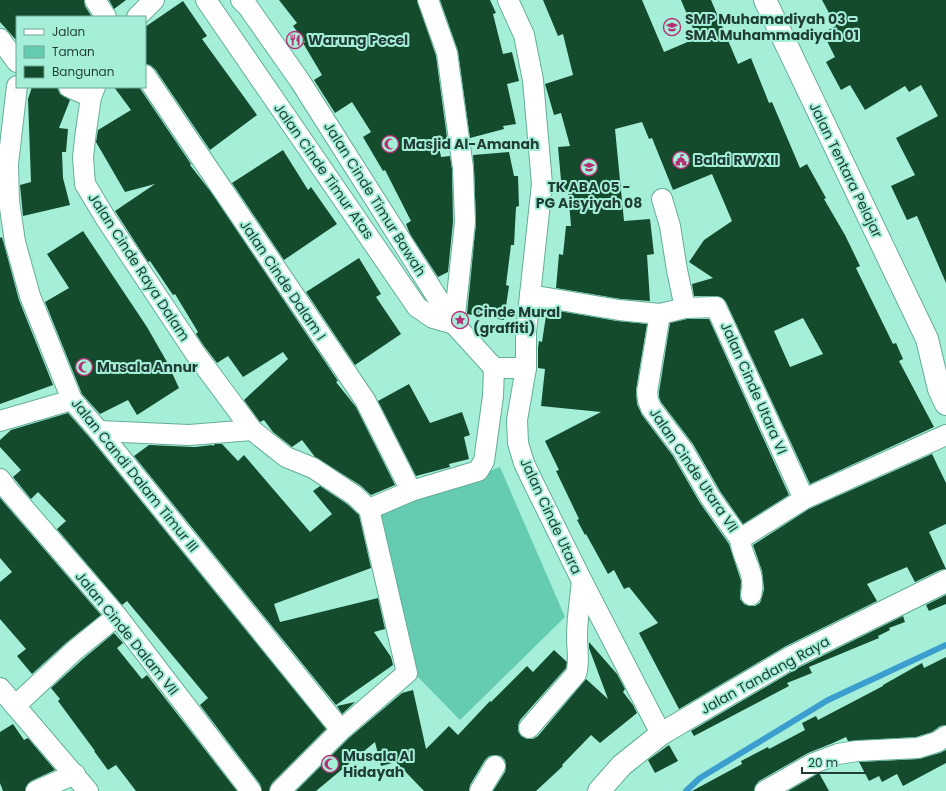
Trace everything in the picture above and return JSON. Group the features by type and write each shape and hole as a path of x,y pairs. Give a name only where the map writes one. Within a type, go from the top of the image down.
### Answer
{"main road":[{"name":"Jalan Tentara Pelajar","path":"765,0 927,340 944,392"},
{"name":"Jalan Tentara Pelajar","path":"927,340 946,362"},
{"name":"Jalan Tandang Raya","path":"599,791 622,765 662,734 792,657 946,580"}],"street":[{"path":"95,0 105,16"},
{"path":"138,16 154,0"},
{"name":"Jalan Cinde Timur Atas","path":"206,0 417,307 433,318 454,324"},
{"name":"Jalan Cinde Timur Bawah","path":"242,0 300,81 454,324 494,368"},
{"path":"428,0 447,53 463,168 465,222 454,324"},
{"name":"Jalan Cinde Utara","path":"508,0 524,35 533,80 542,184 526,332 526,368 518,420 518,443 524,463 582,582 662,734"},
{"path":"0,39 16,61"},
{"name":"Jalan Cinde Dalam I","path":"146,76 365,400 411,491"},
{"name":"Jalan Candi Dalam Timur III","path":"17,88 8,164 9,201 15,242 30,296 72,400 99,431 340,730"},
{"path":"74,88 93,92"},
{"name":"Jalan Cinde Raya Dalam","path":"93,92 83,157 85,184 106,219 195,353 252,430 286,457 313,468 354,495 369,510"},
{"path":"662,199 670,226 685,308"},
{"name":"Jalan Cinde Utara VI","path":"530,295 619,310 660,314 685,308 709,306 716,307 804,499"},
{"name":"Jalan Cinde Utara VII","path":"660,314 647,392 648,400 651,408 683,450 710,497 740,539 804,499 946,435"},
{"path":"280,791 340,730 407,674 369,510 411,491 478,471 484,461 493,396 494,368 526,368"},
{"path":"0,421 72,400"},
{"path":"99,431 189,435 252,430"},
{"name":"Jalan Cinde Dalam VII","path":"0,479 117,616 251,791"},
{"path":"740,539 741,549 749,566 754,586 751,595"},
{"name":"Jalan Cinde Utara","path":"529,728 576,674 578,669 578,614 582,582"},
{"path":"15,706 75,650 117,616"},
{"path":"0,688 88,791"},
{"path":"765,791 814,763 838,754 857,751 918,748 937,742 946,736"},
{"path":"480,791 495,766"},
{"path":"36,791 75,774"}],"green space":[{"path":"500,467 565,617 460,720 412,671 377,512"}],"building":[{"path":"0,0 84,0 85,6 91,16 16,16 16,40 0,22"},
{"path":"109,0 126,0 114,9"},
{"path":"279,0 417,0 436,56 448,145 439,147 441,157 450,156 452,169 453,222 448,272 438,277 410,234 406,224 411,221 385,170 383,171 363,137 371,132 352,102 335,113 314,80 322,75 303,43 305,42 293,26 297,23"},
{"path":"440,0 490,0 496,13 493,14 503,54 512,52 519,81 507,84 516,124 503,126 504,129 470,138 458,51"},
{"path":"543,0 642,0 664,52 697,38 681,0 711,0 738,64 751,58 769,103 772,102 800,168 807,164 826,198 824,199 845,235 860,266 856,268 893,344 896,343 903,359 899,361 934,427 810,484 726,302 722,298 716,296 694,296 692,284 713,278 689,262 704,240 732,221 712,174 673,190 652,138 649,139 642,122 615,129 624,221 650,219 654,254 647,255 650,301 621,299 556,288 559,254 563,255 566,226 571,226 568,190 562,191 558,147 570,146 561,113 554,115 545,84 573,75 563,34 558,36","holes":["803,318 823,354 790,367 774,331"]},
{"path":"822,0 946,0 946,283 917,216 907,220 891,186 915,175 896,138 938,116 921,85 909,92 905,86 865,110 850,85 841,90 826,62 835,57 823,33 836,26"},
{"path":"183,1 207,36 202,39 257,115 210,150 155,69 146,64 146,26"},
{"path":"32,88 57,88 60,94 70,100 59,128 68,129 66,152 62,152 63,178 70,205 23,216 20,185 31,182 28,99"},
{"path":"115,88 140,88 191,164 190,165 211,192 338,381 336,382 356,407 395,485 371,495 360,485 315,457 302,440 292,447 273,432 264,420 260,422 244,400 288,359 283,352 243,377 228,356 217,363 204,346 196,334 198,332 175,294 173,295 150,261 148,262 115,211 155,184 125,192 96,142 98,130 131,110"},
{"path":"283,150 308,190 311,187 337,224 284,260 232,183"},
{"path":"509,152 514,176 518,176 519,206 516,207 514,245 511,245 506,285 509,286 504,320 467,314 476,223 473,155"},
{"path":"83,231 147,327 167,362 179,388 137,415 128,400 100,414 82,394 45,302 69,288 47,254"},
{"path":"2,237 19,300 53,385 0,404 0,238"},
{"path":"359,258 381,294 376,297 401,334 355,365 306,292"},
{"path":"547,309 617,321 647,324 636,390 637,404 642,415 673,456 700,503 729,544 741,581 740,599 744,604 755,606 760,603 764,589 762,571 753,545 809,509 932,454 946,483 946,524 929,532 946,569 940,570 915,582 907,567 867,584 877,601 786,646 679,709 639,633 658,623 629,587 624,589 614,570 608,574 577,520 579,519 556,471 559,470 545,441 601,412 541,406 545,369 538,368 538,348 539,341 542,342"},
{"path":"687,319 709,319 789,495 743,524 720,491 693,444 661,402 659,397 670,323"},
{"path":"409,384 430,423 462,412 470,435 464,437 469,459 449,464 450,467 416,476 378,401"},
{"path":"68,413 90,438 326,729 272,783 269,791 262,791 260,784 200,705 208,698 127,601 122,605 57,529 66,521 38,492 31,499 13,477 21,470 0,447 0,440 11,430"},
{"path":"215,444 222,444 238,461 244,455 310,532 332,514 313,491 320,486 347,504 359,515 371,568 274,604 280,622 378,598 385,629 374,632 391,657 393,665 336,705 134,456 149,445 195,447 213,446"},
{"path":"0,498 101,615 67,642 32,674 17,656 26,649 0,619 0,582 12,572 0,558"},
{"path":"946,595 946,604 929,611 926,605"},
{"path":"903,616 905,622 889,628 890,630 878,636 879,638 809,667 812,673 787,683 789,686 694,736 691,731 798,668"},
{"path":"114,633 123,643 117,648 142,679 147,675 237,791 136,791 116,765 108,770 58,701 60,699 51,688"},
{"path":"589,642 617,674 625,689 623,692 637,713 600,743 591,735 562,765 563,766 536,791 493,791 505,772 506,767 505,760 501,756 495,755 489,756 485,760 470,785 469,791 424,791 396,762 381,766 375,742 316,791 296,791 349,738 402,693 413,690 426,749 449,726 458,735 490,701 491,702 527,666 533,672 554,650 567,662 566,668 520,720 518,725 518,731 521,736 527,739 533,739 538,736 586,679 608,699 589,648"},
{"path":"946,657 946,725 940,726 932,732 916,737 848,741 846,737 808,753 759,781 755,786 754,791 692,791 742,764 741,761 768,747 769,749 805,730 802,723 816,716 818,720 883,686 922,663 924,668"},
{"path":"355,702 342,714 337,706"},
{"path":"13,724 24,740 28,738 55,770 31,781 27,785 25,791 3,791 0,783 0,732"},
{"path":"669,745 678,761 655,773 648,760"},
{"path":"946,750 946,763 903,786 897,774 882,782 879,776 869,781 859,762 919,759"},
{"path":"819,773 829,791 788,791"}],"waterway":[{"path":"686,791 700,778 828,700 946,645"}],"place":[{"name":"SMP Muhamadiyah 03 - SMA Muhammadiyah 01","path":"672,27"},
{"name":"Warung Pecel","path":"295,40"},
{"name":"Masjid Al-Amanah","path":"390,144"},
{"name":"Balai RW XII","path":"681,160"},
{"name":"TK ABA 05 - PG Aisyiyah 08","path":"589,167"},
{"name":"Cinde Mural (graffiti)","path":"460,320"},
{"name":"Musala Annur","path":"84,367"},
{"name":"Musala Al Hidayah","path":"330,764"}]}
